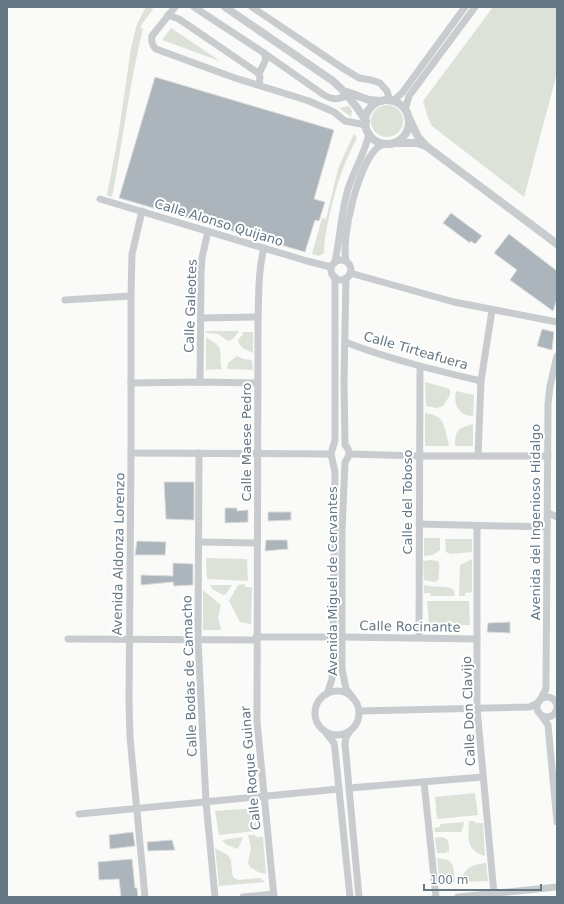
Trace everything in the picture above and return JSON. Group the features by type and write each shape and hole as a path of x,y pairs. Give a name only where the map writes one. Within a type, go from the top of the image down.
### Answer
{"street":[{"path":"175,7 152,36 152,45 156,49 214,71 309,101 334,112 345,121 366,123"},
{"path":"194,7 332,99 340,99 346,93"},
{"path":"225,7 317,69 346,93 355,103 366,123 369,134 365,148 348,189 343,207 333,264 332,273 335,278 341,279 348,275 454,302 557,322"},
{"path":"252,7 344,70 359,78 371,80 380,84 387,91 392,101"},
{"path":"392,101 402,92 465,7"},
{"path":"395,143 404,136 409,124 406,113 409,96 475,7"},
{"path":"168,15 180,20 259,74"},
{"path":"259,85 259,74 266,59 264,53"},
{"path":"346,93 369,100 392,101 398,103 406,113 418,137 426,146 557,244"},
{"path":"366,123 367,114 371,108 381,101"},
{"path":"369,134 377,141 385,144"},
{"path":"334,461 339,463 344,462 350,454 345,445 345,342 348,275 350,266 346,261 344,254 346,233 355,194 364,170 377,147 395,143 417,143 426,146"},
{"name":"Calle Alonso Quijano","path":"100,199 264,248 333,264"},
{"name":"Avenida Aldonza Lorenzo","path":"142,211 132,254 130,296 131,453 129,639 130,730 145,897"},
{"name":"Calle Galeotes","path":"200,382 201,274 202,258 208,231"},
{"name":"Calle Maese Pedro","path":"256,639 258,317 259,275 264,248"},
{"path":"333,264 340,260 346,261"},
{"name":"Avenida Miguel de Cervantes","path":"327,694 332,679 335,472 332,451 335,440 335,278"},
{"path":"65,300 130,296"},
{"path":"478,456 481,381 492,310"},
{"path":"201,318 258,317"},
{"name":"Calle Tirteafuera","path":"345,342 377,354 420,367 481,381"},
{"name":"Avenida del Ingenioso Hidalgo","path":"546,690 550,386 557,356"},
{"name":"Calle del Toboso","path":"418,637 420,367"},
{"path":"131,383 258,383"},
{"path":"550,386 557,389"},
{"path":"131,453 258,454 332,451 337,445 345,445"},
{"name":"Calle Bodas de Camacho","path":"199,453 198,640 206,802 215,897"},
{"path":"350,454 419,456 548,456"},
{"name":"Avenida Miguel de Cervantes","path":"344,462 342,531 342,669 346,689 353,698"},
{"path":"548,513 557,517"},
{"path":"419,524 547,527"},
{"name":"Calle Don Clavijo","path":"477,526 477,708 482,777 494,894"},
{"path":"199,542 257,543"},
{"path":"68,639 198,640 332,637"},
{"name":"Calle Rocinante","path":"342,637 477,639"},
{"name":"Calle Roque Guinar","path":"256,639 257,722 274,896"},
{"path":"548,725 557,708 555,701 546,690 539,702 537,710 548,725 557,822"},
{"path":"350,897 334,743 316,722 315,711 317,703 321,698 332,692 341,692 353,698 359,711 358,720 346,737 345,744 359,897"},
{"path":"359,711 530,707 545,697 555,701"},
{"path":"530,707 546,717 554,714"},
{"path":"326,733 340,735 350,731"},
{"path":"349,788 482,777"},
{"path":"424,782 436,897"},
{"path":"80,814 339,789"},
{"path":"458,897 557,887"},
{"path":"243,897 274,896"}],"shaded area":[{"path":"146,7 151,7 153,9 140,27 143,29 134,71 112,197 107,195 118,137 131,48 137,24"},
{"path":"493,7 557,7 557,73 524,197 432,126 423,101"},
{"path":"171,28 220,61 162,40"},
{"path":"387,105 398,110 403,121 398,132 387,137 376,132 371,121 376,110"},
{"path":"349,106 352,111 351,117 339,108"},
{"path":"354,134 357,138 344,165 332,203 324,253 319,256 312,254 322,218 326,219 338,169"},
{"path":"205,331 239,331 233,339 228,341 218,334 207,333"},
{"path":"242,332 253,332 253,353 240,345 238,340 243,334"},
{"path":"206,337 219,347 222,369 206,370"},
{"path":"237,356 252,360 253,370 227,369 228,363"},
{"path":"425,382 450,389 450,395 443,406 437,408 426,406"},
{"path":"456,391 474,395 473,416 464,414 460,411 455,400"},
{"path":"425,413 440,418 445,428 449,446 425,446"},
{"path":"473,424 473,446 455,446 458,430"},
{"path":"424,538 440,538 440,550 433,555 424,556"},
{"path":"445,539 472,539 472,552 450,554 446,552"},
{"path":"206,558 247,559 248,581 207,579"},
{"path":"472,559 472,592 465,593 465,596 459,596 460,565"},
{"path":"423,561 438,561 439,565 439,579 435,582 424,580"},
{"path":"245,584 245,587 252,587 251,624 240,622 229,601 238,585"},
{"path":"210,585 232,585 226,594 223,595 212,589"},
{"path":"424,585 453,589 455,596 431,596 430,593 424,593"},
{"path":"203,590 221,605 218,618 221,630 203,630"},
{"path":"427,601 469,601 470,625 429,625"},
{"path":"475,793 478,815 437,819 435,797"},
{"path":"256,808 256,831 219,835 215,811"},
{"path":"469,821 483,823 485,856 474,851 471,847 468,833"},
{"path":"464,822 461,832 435,832 434,828 440,827 440,824"},
{"path":"248,835 263,837 266,874 258,872 250,867 248,863 251,848"},
{"path":"243,837 238,849 227,845 222,840"},
{"path":"435,838 445,838 448,841 449,851 445,853 437,853"},
{"path":"215,848 229,856 233,877 238,880 260,878 265,882 219,886"},
{"path":"437,858 448,860 453,865 455,882 440,884"},
{"path":"486,863 488,881 468,882 468,879 461,880 465,872 470,867"}],"building":[{"path":"155,77 334,130 314,199 325,202 319,221 315,220 305,252 119,198"},
{"path":"451,213 482,236 475,244 471,241 470,243 443,223"},
{"path":"509,234 557,271 557,299 553,311 510,280 517,270 494,253"},
{"path":"542,329 554,332 552,350 537,346"},
{"path":"164,482 194,482 194,520 166,519"},
{"path":"225,508 237,508 237,511 248,510 248,522 225,523"},
{"path":"268,512 291,512 291,520 268,521"},
{"path":"266,540 287,540 288,549 265,551"},
{"path":"137,541 166,542 165,555 135,555"},
{"path":"173,563 193,564 193,585 174,586 173,582 141,585 141,575 173,576"},
{"path":"510,622 510,633 487,632 488,623"},
{"path":"133,832 135,846 110,849 109,835"},
{"path":"172,840 175,850 148,851 147,842"},
{"path":"132,859 135,888 137,888 138,897 121,897 119,879 99,880 98,862"}]}
